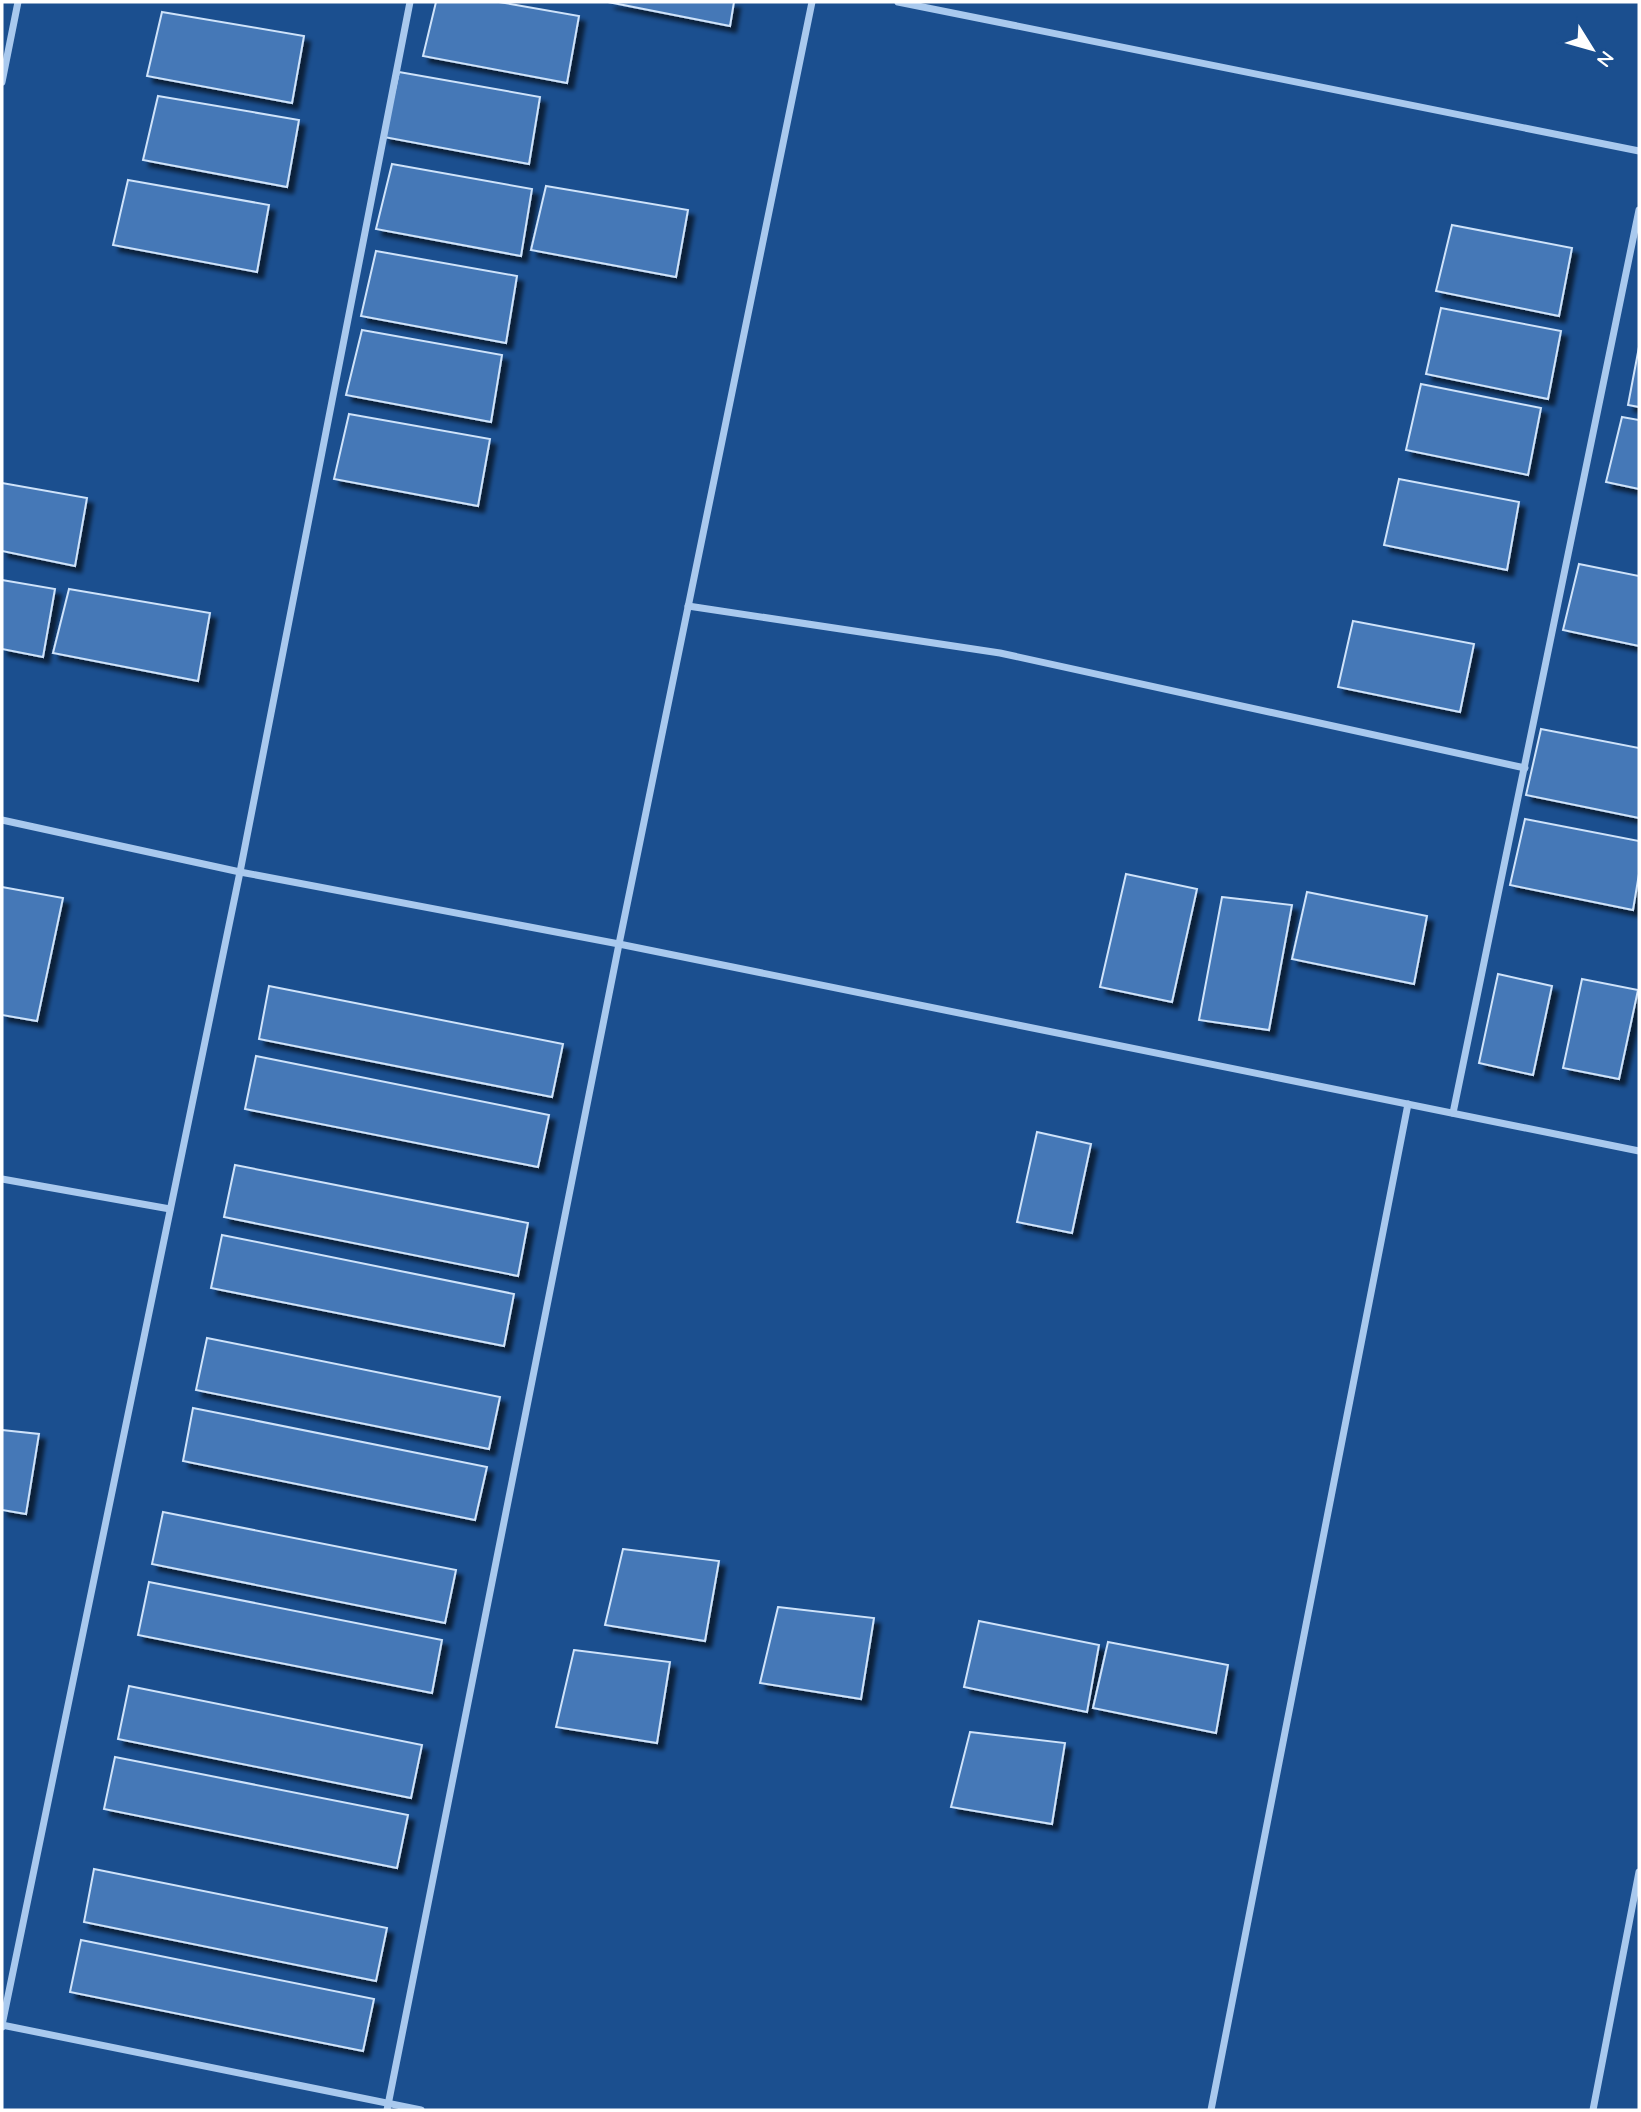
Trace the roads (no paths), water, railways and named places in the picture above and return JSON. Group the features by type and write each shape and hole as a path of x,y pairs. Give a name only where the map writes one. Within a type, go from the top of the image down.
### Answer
{"street":[{"path":"2,82 18,2"},
{"path":"410,2 240,872 2,2026 387,2107 421,2110"},
{"path":"387,2107 619,944 812,2"},
{"path":"898,2 1639,151"},
{"path":"1453,1113 1639,210"},
{"path":"688,606 1000,653 1525,768"},
{"path":"2,820 240,872 619,944 1639,1151"},
{"path":"1211,2110 1408,1104"},
{"path":"2,1179 170,1209"},
{"path":"1593,2110 1639,1872"}]}
